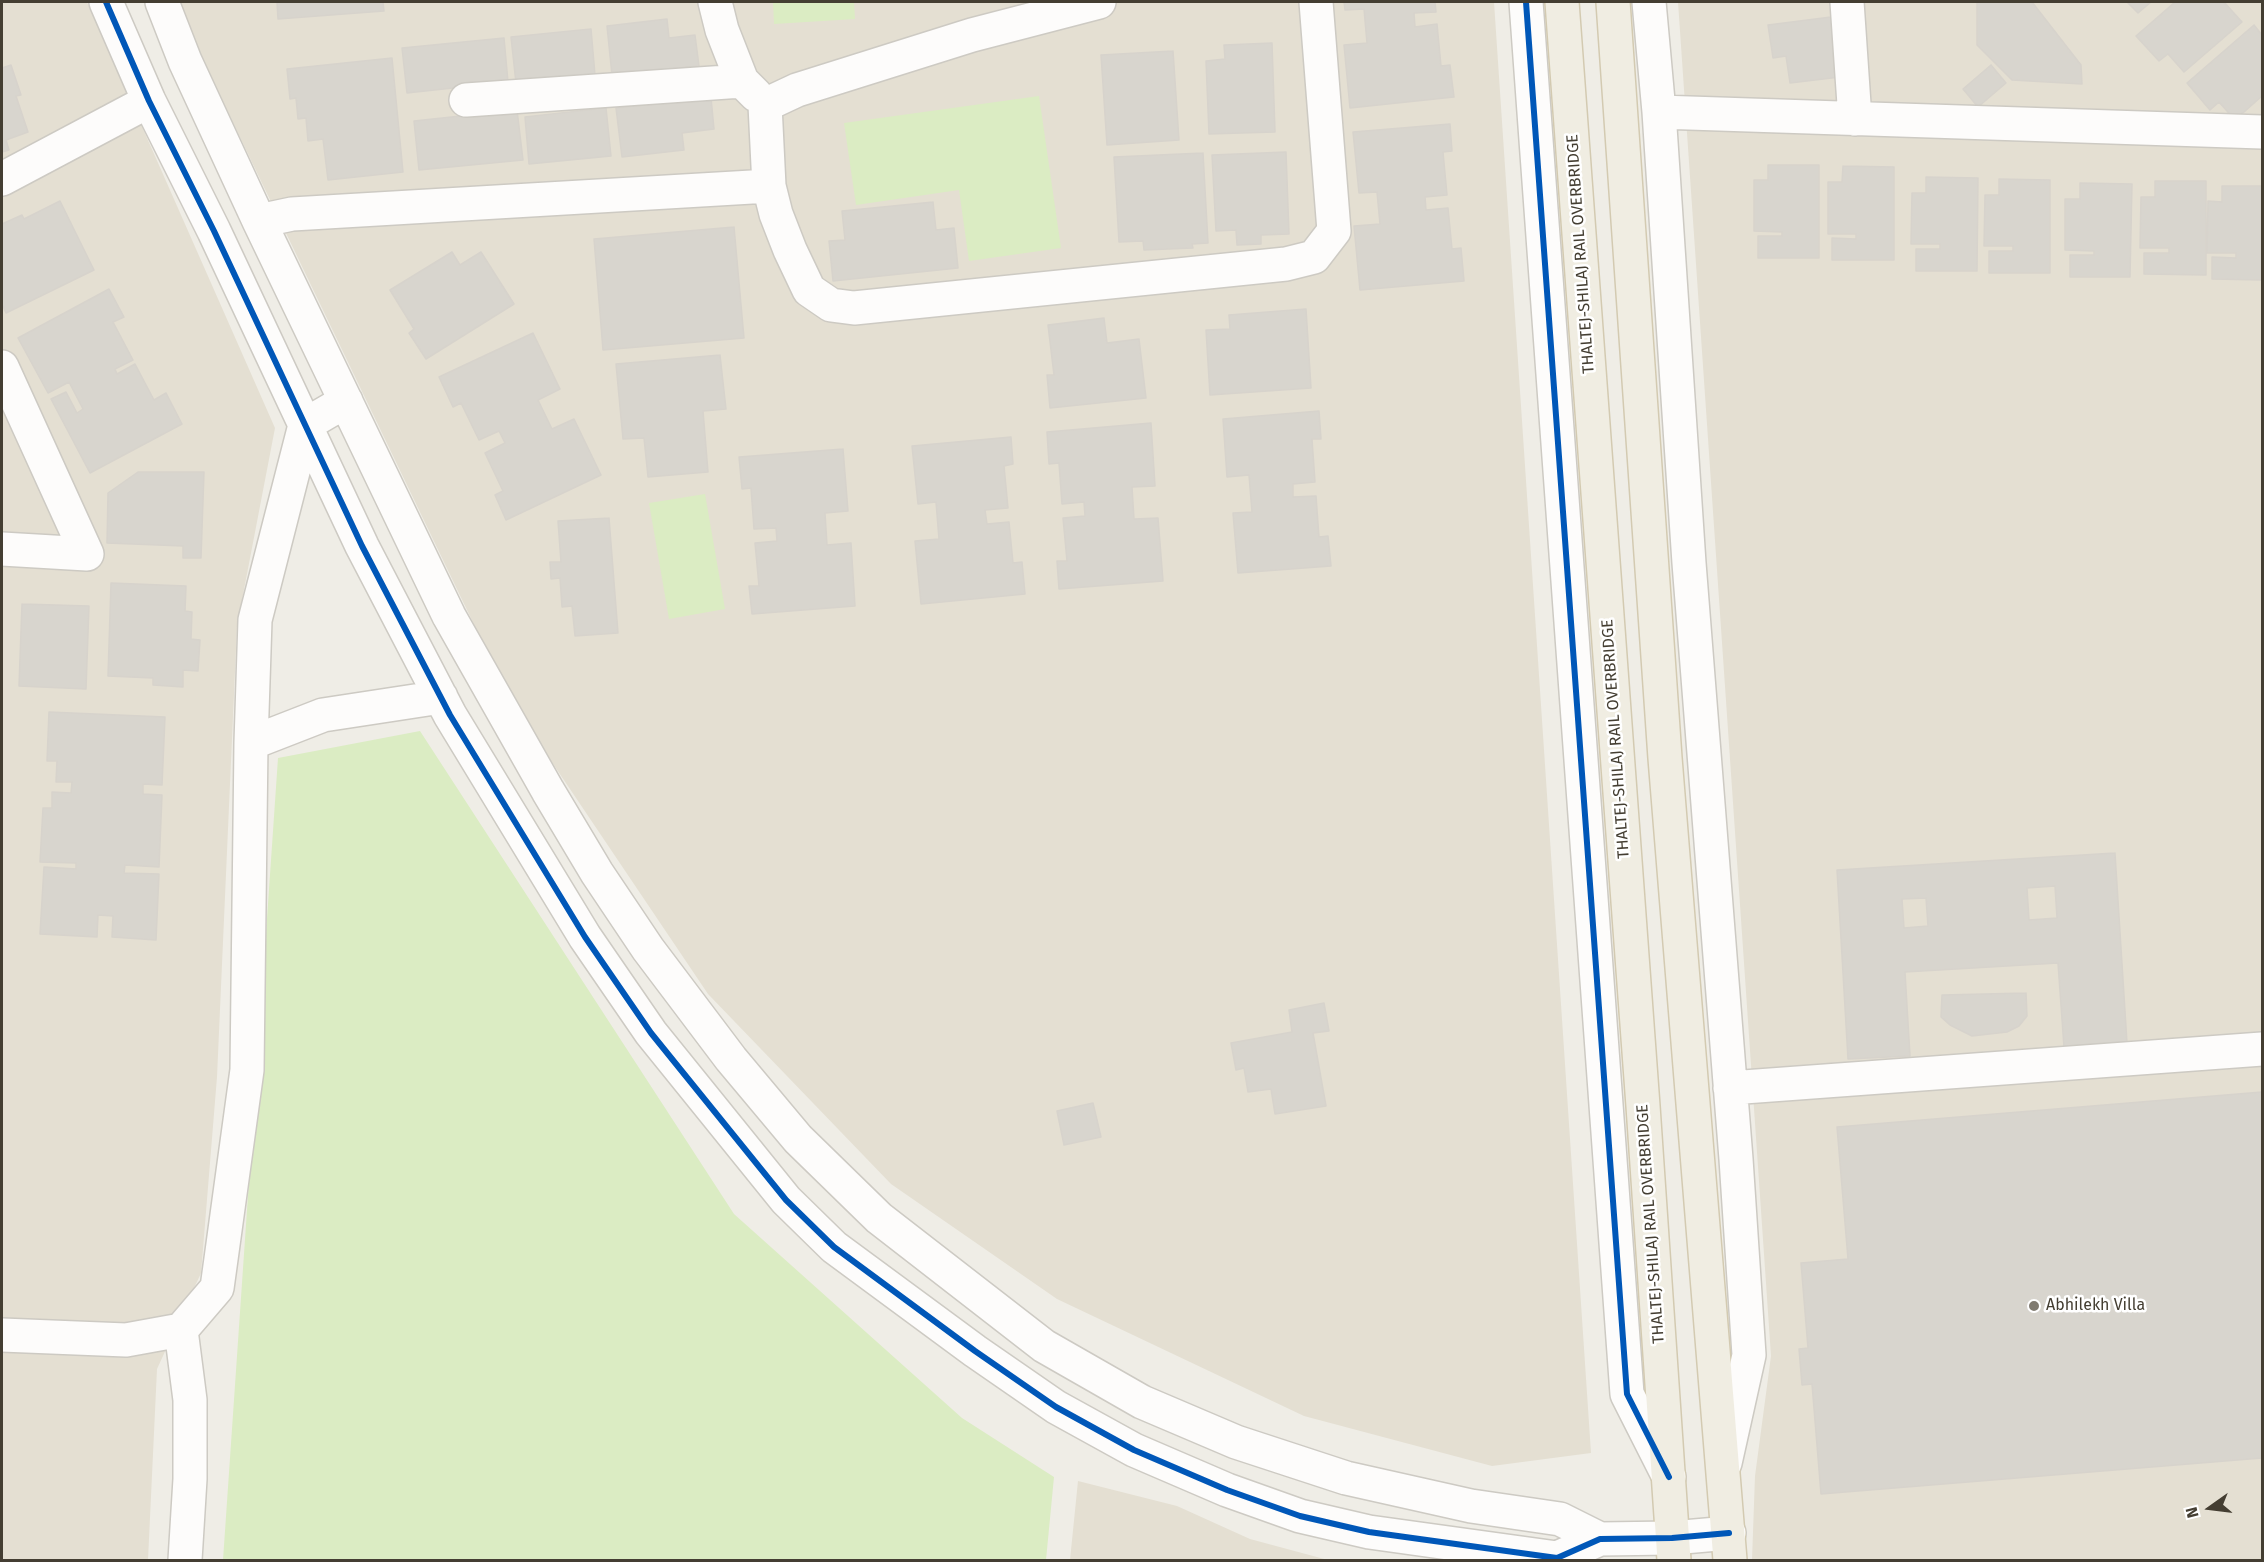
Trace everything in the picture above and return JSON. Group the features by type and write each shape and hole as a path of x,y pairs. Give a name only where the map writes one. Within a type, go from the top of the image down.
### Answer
{"main road":[{"name":"THALTEJ-SHILAJ RAIL OVERBRIDGE","path":"1562,2 1673,1549"},
{"path":"1613,2 1665,758 1730,1547"}],"street":[{"path":"106,2 148,101 214,231 362,546 450,715 585,937 651,1033 786,1200 834,1247 889,1289 1056,1407 1134,1450 1227,1490 1300,1516 1370,1532 1557,1558 1599,1539"},
{"path":"162,2 185,61 259,221 449,616 597,873 648,949 731,1059 798,1139 879,1218 1044,1346 1142,1402 1236,1442 1346,1478 1471,1506 1560,1519 1599,1539 1673,1549 1730,1547"},
{"path":"715,2 722,30 742,81 765,105 769,186 776,214 790,250 809,290 831,305 854,308 1286,264 1314,257 1334,231 1316,2"},
{"path":"765,105 797,90 972,35 1099,2"},
{"path":"1526,2 1627,1394 1669,1476"},
{"path":"1649,2 1659,112 1688,551 1749,1355 1724,1471"},
{"path":"1847,2 1855,119"},
{"path":"466,100 742,81"},
{"path":"2,179 148,101"},
{"path":"1659,112 2262,132"},
{"path":"259,221 292,214 769,186"},
{"path":"2,367 87,554 2,549"},
{"path":"2,1335 126,1340 181,1330 217,1288 247,1070 251,743 255,620 305,424 346,401"},
{"path":"251,743 323,715 441,697"},
{"path":"1730,1088 2262,1049"},
{"path":"181,1330 190,1400 190,1479 185,1560"}],"shaded area":[{"path":"2,2 87,2 275,428 237,626 217,1077 201,1273 157,1369 148,1560 2,1560"},
{"path":"179,2 1494,2 1591,1453 1492,1466 1304,1416 1057,1299 891,1184 708,994 541,746 480,637 200,54"},
{"path":"1678,2 2262,2 2262,1560 1752,1560 1755,1476 1771,1356"},
{"path":"1078,1481 1177,1506 1250,1539 1328,1560 1070,1560"}],"green space":[{"path":"773,2 854,2 855,19 774,24"},
{"path":"1039,96 1061,248 969,261 959,190 856,205 844,123"},
{"path":"705,494 725,609 669,619 649,503"},
{"path":"420,731 734,1214 962,1418 1054,1477 1046,1560 223,1560 278,758"}],"building":[{"path":"277,2 383,2 384,11 278,19"},
{"path":"1344,2 1435,2 1436,12 1414,13 1415,27 1437,24 1441,66 1450,65 1454,97 1350,108 1344,45 1367,43 1364,9 1345,10"},
{"path":"1977,2 2032,2 2081,65 2082,84 2012,80 1977,45"},
{"path":"2127,2 2151,2 2138,13"},
{"path":"2175,2 2224,2 2242,22 2184,72 2168,54 2159,61 2136,36"},
{"path":"1831,17 1840,77 1790,83 1786,56 1773,58 1768,25"},
{"path":"667,19 669,38 695,35 699,66 612,75 607,26"},
{"path":"2254,25 2262,35 2262,96 2235,120 2219,102 2210,110 2187,83"},
{"path":"591,29 595,75 516,83 511,37"},
{"path":"504,38 508,82 407,93 402,48"},
{"path":"1272,43 1275,132 1209,134 1206,61 1225,59 1224,45"},
{"path":"1173,51 1179,140 1107,145 1101,55"},
{"path":"392,58 403,172 328,180 323,139 308,141 306,118 298,119 296,98 290,99 287,69"},
{"path":"11,65 21,95 16,96 28,132 6,140 9,150 2,152 2,68"},
{"path":"1991,65 2006,83 1978,107 1963,89"},
{"path":"711,98 714,129 682,133 684,150 622,157 616,108"},
{"path":"606,108 611,156 529,164 525,117"},
{"path":"517,110 523,160 419,170 414,121"},
{"path":"1450,124 1452,151 1443,152 1447,195 1425,197 1426,210 1448,208 1452,249 1461,248 1464,281 1360,290 1354,226 1380,224 1377,192 1359,193 1353,132"},
{"path":"1286,152 1289,234 1261,235 1261,244 1237,245 1236,230 1216,231 1212,155"},
{"path":"1203,153 1208,243 1192,244 1193,248 1144,250 1143,241 1119,242 1114,157"},
{"path":"1768,165 1819,165 1819,258 1758,258 1758,236 1782,236 1782,232 1754,231 1754,180 1768,180"},
{"path":"1843,166 1894,167 1894,260 1832,260 1832,238 1856,239 1856,234 1828,234 1828,182 1842,182"},
{"path":"1926,177 1978,178 1977,271 1916,271 1916,249 1940,249 1940,244 1911,244 1912,193 1926,193"},
{"path":"1999,179 2050,180 2050,273 1989,273 1989,251 2013,251 2013,246 1984,246 1985,195 1999,195"},
{"path":"2155,181 2206,181 2206,275 2144,274 2144,253 2169,253 2169,248 2140,248 2141,197 2155,197"},
{"path":"2080,183 2132,184 2130,277 2070,277 2070,255 2094,255 2094,251 2065,250 2065,199 2080,199"},
{"path":"2222,186 2262,186 2262,280 2212,279 2212,257 2236,258 2236,253 2207,253 2208,201 2222,202"},
{"path":"60,201 94,270 6,313 2,304 2,224 22,215 24,219"},
{"path":"933,202 936,230 954,228 958,268 833,281 829,241 845,240 842,211"},
{"path":"734,227 744,338 603,350 594,239"},
{"path":"452,252 460,265 481,252 514,304 426,359 409,333 414,329 390,290"},
{"path":"109,289 124,317 113,322 133,360 115,369 117,374 135,364 154,400 166,393 182,424 90,473 51,399 66,392 77,413 83,409 69,382 48,393 18,338"},
{"path":"1306,309 1311,388 1210,395 1206,330 1230,329 1229,315"},
{"path":"1104,318 1107,343 1139,339 1146,398 1050,408 1047,375 1054,375 1048,325"},
{"path":"533,333 560,389 538,400 552,429 574,419 601,475 506,520 495,495 503,491 485,453 505,443 499,431 479,440 461,403 453,407 439,377"},
{"path":"720,355 726,409 703,411 708,472 648,477 644,438 623,439 616,364"},
{"path":"1319,411 1321,439 1312,439 1315,482 1293,484 1293,497 1316,496 1319,537 1328,536 1331,566 1238,573 1233,513 1252,512 1249,475 1227,477 1223,419"},
{"path":"1151,423 1155,486 1132,487 1134,519 1158,518 1163,581 1059,589 1057,561 1067,561 1063,518 1085,516 1084,502 1062,504 1059,463 1049,464 1047,432"},
{"path":"1011,437 1013,464 1004,466 1008,508 985,510 987,524 1009,522 1013,563 1022,562 1025,594 921,604 915,541 939,539 936,502 918,504 912,446"},
{"path":"843,449 848,511 825,513 827,545 851,543 855,606 752,614 749,586 759,586 755,543 777,541 776,528 754,529 751,488 742,489 739,457"},
{"path":"138,472 204,472 201,558 183,558 183,546 107,543 108,493"},
{"path":"609,518 618,633 575,636 572,606 562,607 560,578 551,579 550,562 561,562 558,521"},
{"path":"111,583 186,586 185,611 192,612 191,639 200,640 198,671 183,670 183,687 153,685 153,678 108,676"},
{"path":"22,604 89,606 86,689 19,686"},
{"path":"49,712 165,717 162,785 143,784 143,794 162,795 159,867 125,865 124,873 159,874 156,940 112,937 113,916 98,915 97,937 40,934 44,867 76,869 76,863 40,862 43,808 52,808 52,792 71,793 72,782 56,782 57,761 47,761"},
{"path":"2115,853 2127,1043 2064,1047 2058,963 1905,972 1910,1056 1848,1059 1837,870","holes":["2055,886 2057,918 2029,920 2027,888","1926,898 1928,926 1904,928 1902,899"]},
{"path":"2026,993 2027,1016 2019,1026 2007,1032 1972,1036 1950,1025 1941,1017 1942,995"},
{"path":"1324,1003 1329,1031 1313,1033 1326,1106 1275,1114 1271,1089 1248,1092 1244,1068 1236,1070 1231,1043 1292,1032 1289,1010"},
{"name":"Abhilekh Villa","path":"2262,1092 2262,1458 1821,1494 1812,1384 1802,1385 1799,1349 1808,1348 1801,1263 1848,1259 1837,1127"},
{"path":"1093,1103 1101,1137 1064,1145 1057,1111"}],"cycle path":[{"path":"106,2 149,101 214,231 362,546 450,715 585,937 651,1033 786,1200 834,1247 975,1351 1056,1407 1134,1450 1227,1490 1300,1516 1369,1532 1557,1558 1600,1539 1672,1538 1729,1533"},
{"path":"1526,2 1627,1394 1669,1477"}],"place":[{"name":"Abhilekh Villa","path":"2034,1306"}]}
